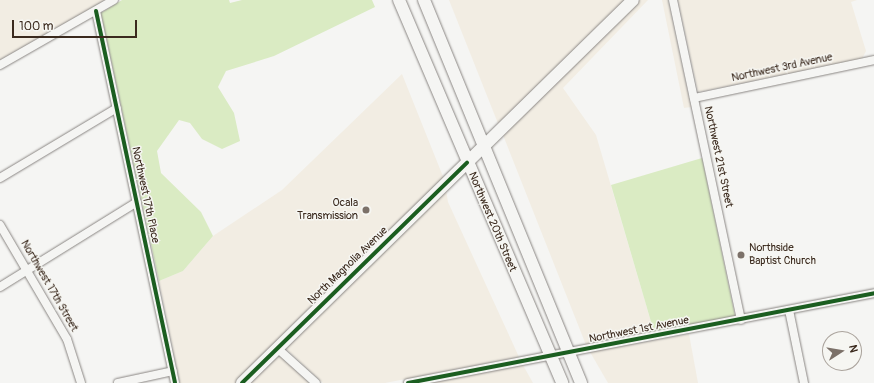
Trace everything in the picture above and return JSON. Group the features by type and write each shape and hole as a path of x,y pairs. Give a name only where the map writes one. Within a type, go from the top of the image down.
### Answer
{"main road":[{"name":"Northwest 20th Street","path":"399,0 467,163 562,383"},
{"name":"Northwest 20th Street","path":"424,0 581,383"},
{"name":"North Magnolia Avenue","path":"242,383 633,0"}],"street":[{"path":"0,65 114,0"},
{"name":"Northwest 21st Street","path":"673,0 741,320"},
{"name":"Northwest 17th Place","path":"96,11 175,383"},
{"name":"Northwest 3rd Avenue","path":"694,98 874,60"},
{"path":"0,178 117,108"},
{"path":"0,287 137,202"},
{"name":"Northwest 17th Street","path":"0,225 28,270 66,339 81,383"},
{"name":"Northwest 1st Avenue","path":"408,383 741,320 874,293"},
{"path":"789,310 804,383"},
{"path":"277,348 316,383"},
{"path":"118,383 173,371"}],"shaded area":[{"path":"0,0 105,0 0,60"},
{"path":"449,0 627,0 499,126"},
{"path":"640,0 648,0 563,88 596,135 654,332 586,345 503,135"},
{"path":"662,0 668,0 691,107 684,108"},
{"path":"678,0 857,0 851,2 866,51 862,59 698,92"},
{"path":"402,74 444,179 236,383 180,383 159,281 183,271 213,236 282,190"},
{"path":"446,190 448,202 519,357 385,383 323,383 284,347"},
{"path":"689,334 698,383 608,383 590,352"},
{"path":"278,354 309,383 249,383"},
{"path":"523,365 533,383 430,383"}],"green space":[{"path":"122,0 229,0 230,3 242,0 372,0 375,7 274,56 226,71 218,87 234,113 240,141 222,149 202,139 190,123 179,120 157,151 161,173 201,212 213,236 183,271 159,281 101,13"},
{"path":"702,158 735,316 654,332 611,185"}],"cycle path":[{"path":"96,11 175,383"},
{"path":"242,383 467,163"},
{"path":"408,383 874,293"}],"place":[{"name":"Ocala Transmission","path":"366,210"},
{"name":"Northside Baptist Church","path":"741,255"}]}
